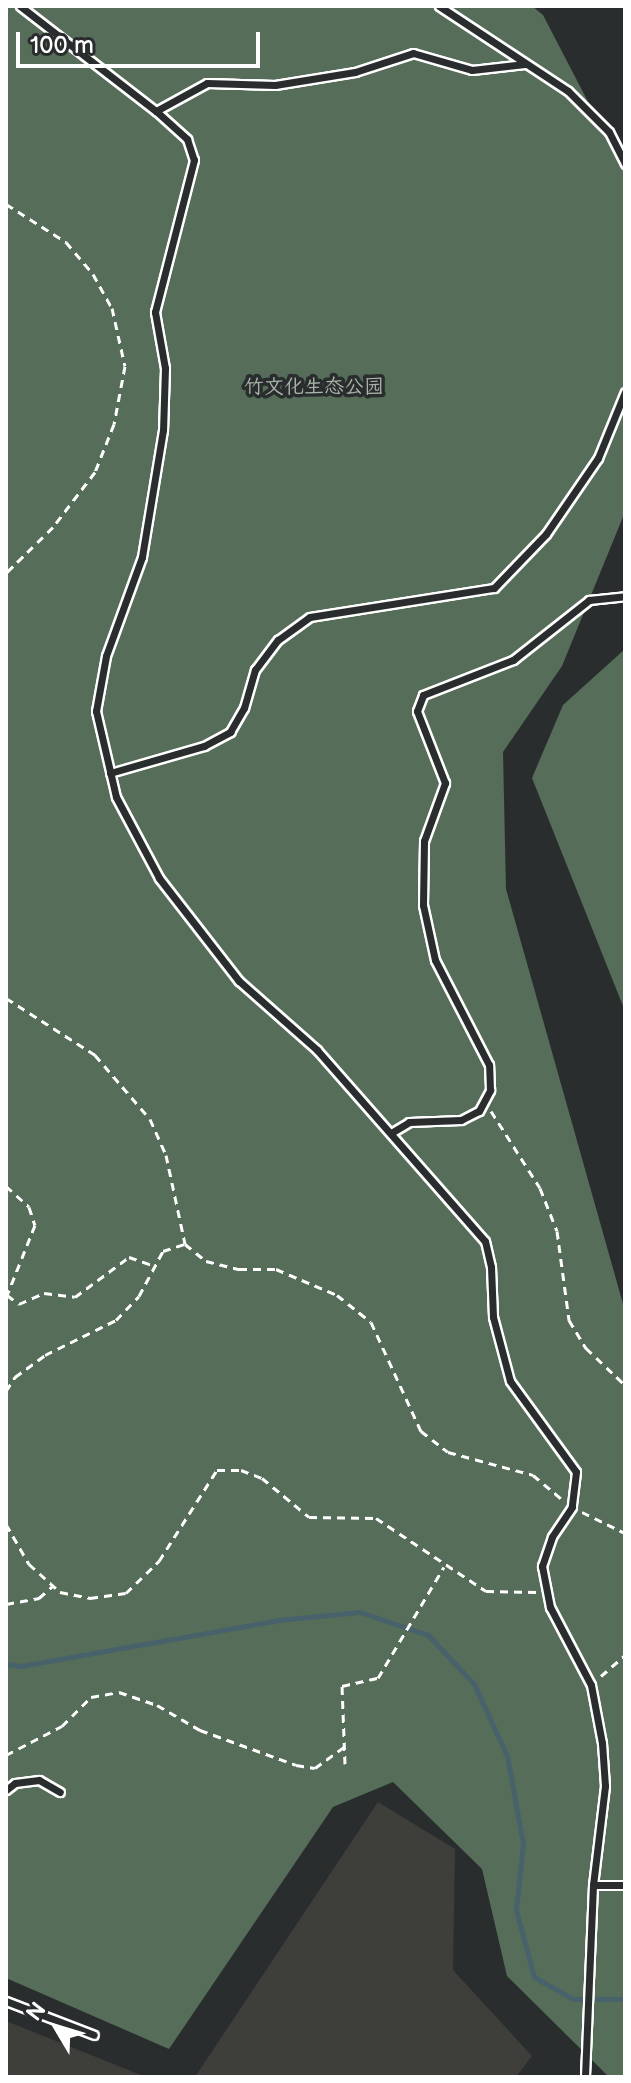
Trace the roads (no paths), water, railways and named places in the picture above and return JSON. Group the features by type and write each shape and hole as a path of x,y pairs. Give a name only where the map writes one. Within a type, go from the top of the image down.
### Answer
{"lane":[{"path":"20,6 156,111 187,139 194,160 155,312 165,368 163,430 142,557 106,656 96,711 110,773 133,832 200,933 239,981 317,1050 485,1241 499,1350 528,1410 576,1472 572,1507 552,1537 542,1566 547,1593 591,1685 605,1786 593,1885 585,2077"},
{"path":"439,6 568,91 609,132 625,164"},
{"path":"156,111 207,83 275,85 355,72 413,53 472,70 525,64"},
{"path":"110,773 204,746 230,732 244,708 255,670 278,640 310,617 494,588 546,534 598,458 625,392"},
{"path":"391,1133 409,1122 461,1120 479,1111 490,1090 489,1065 435,960 423,905 424,841 445,783 417,711 423,695 513,660 572,609 589,600 625,596"},
{"path":"6,1790 15,1783 39,1780 60,1792"},
{"path":"593,1885 625,1885"},
{"path":"6,2001 94,2035"}],"waterway":[{"path":"6,1664 21,1666 278,1620 360,1612 428,1635 474,1684 507,1756 523,1844 516,1910 534,1977 573,1999 625,1999"}],"park label":[{"name":"竹文化生态公园","path":"314,387"}]}
